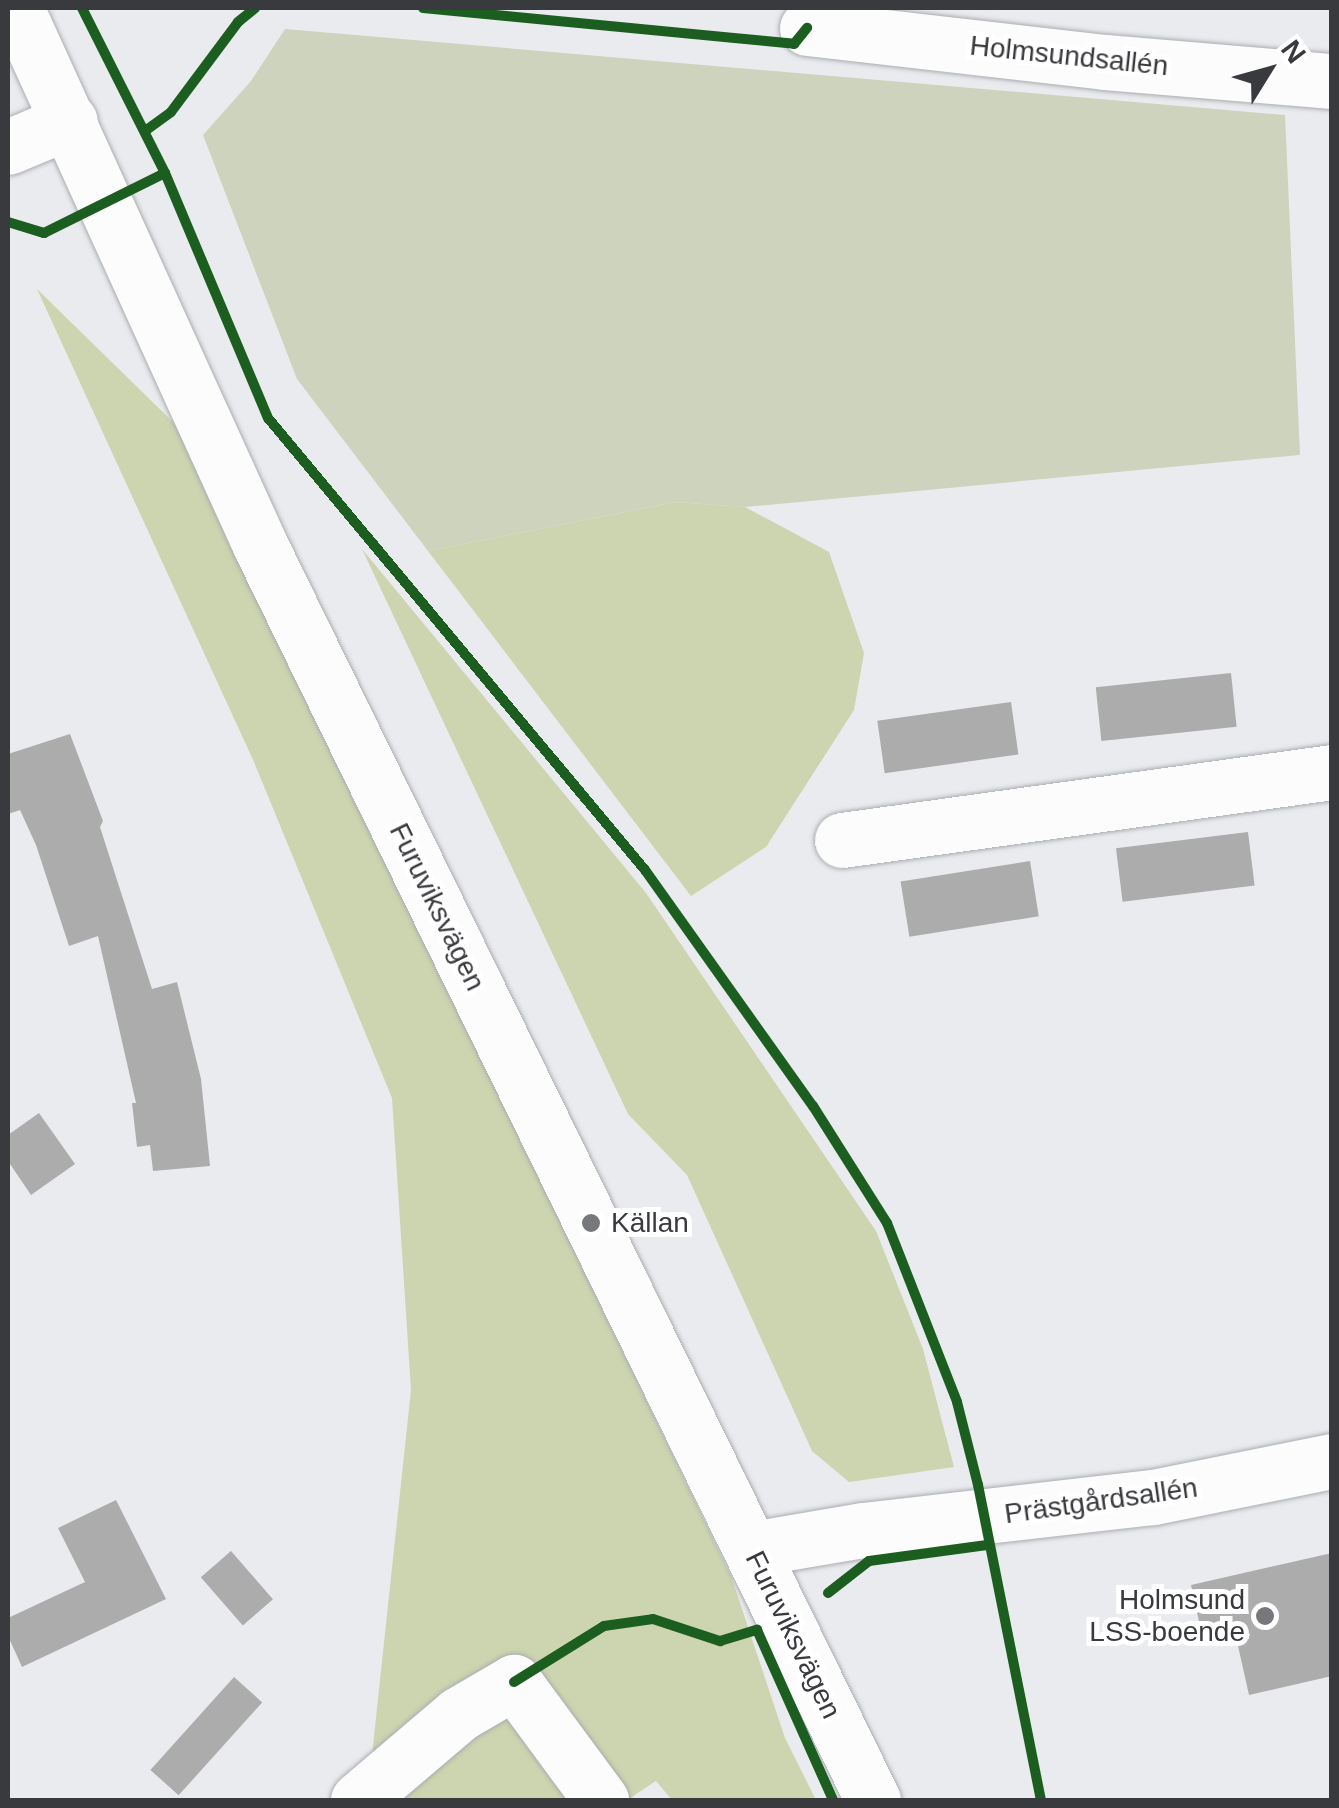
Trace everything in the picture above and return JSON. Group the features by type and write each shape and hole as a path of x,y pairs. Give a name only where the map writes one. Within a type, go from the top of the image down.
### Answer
{"street":[{"name":"Furuviksvägen","path":"16,8 260,544 873,1800"},
{"name":"Holmsundsallén","path":"806,28 1332,82"},
{"path":"8,147 70,121"},
{"path":"842,840 1332,772"},
{"name":"Prästgårdsallén","path":"751,1550 863,1530 1153,1497 1332,1461"},
{"path":"358,1800 459,1714 514,1682 600,1800"}],"green space":[{"path":"285,29 1285,115 1300,455 745,507 675,502 428,551 297,379 203,135 251,81"},
{"path":"37,289 176,425 731,1576 785,1738 816,1800 672,1800 656,1781 627,1800 399,1800 370,1774 411,1390 392,1098 254,762"},
{"path":"675,502 745,507 829,552 864,653 854,710 766,847 691,896 428,551"},
{"path":"362,549 646,893 876,1231 923,1349 954,1467 849,1482 812,1451 687,1175 628,1114"}],"building":[{"path":"1231,673 1237,727 1101,741 1096,687"},
{"path":"1011,702 1018,754 885,773 877,721"},
{"path":"70,734 103,821 100,827 152,989 177,982 201,1079 210,1166 153,1171 150,1145 137,1147 132,1103 136,1103 98,936 69,946 36,845 20,810 8,814 8,754"},
{"path":"1248,832 1255,886 1123,902 1116,848"},
{"path":"1030,861 1039,916 909,937 901,881"},
{"path":"39,1113 75,1164 31,1195 8,1161 8,1135"},
{"path":"116,1500 166,1599 22,1667 8,1636 8,1618 85,1582 58,1528"},
{"path":"231,1551 273,1599 243,1626 201,1577"},
{"name":"Holmsund LSS-boende","path":"1332,1553 1332,1676 1249,1695 1236,1637 1204,1644 1191,1585"},
{"path":"234,1677 262,1702 179,1795 150,1770"}],"cycle path":[{"path":"82,8 165,173 268,418 645,870 813,1106 887,1223 957,1402 978,1485 1041,1800"},
{"path":"145,131 171,112 238,22 255,8"},
{"path":"423,8 794,44 807,28"},
{"path":"8,222 44,233 165,173"},
{"path":"828,1593 869,1561 987,1545"},
{"path":"514,1682 604,1626 653,1619 720,1641 757,1630 833,1800"}],"place":[{"name":"Källan","path":"591,1223"},
{"name":"Holmsund LSS-boende","path":"1265,1616"}]}
